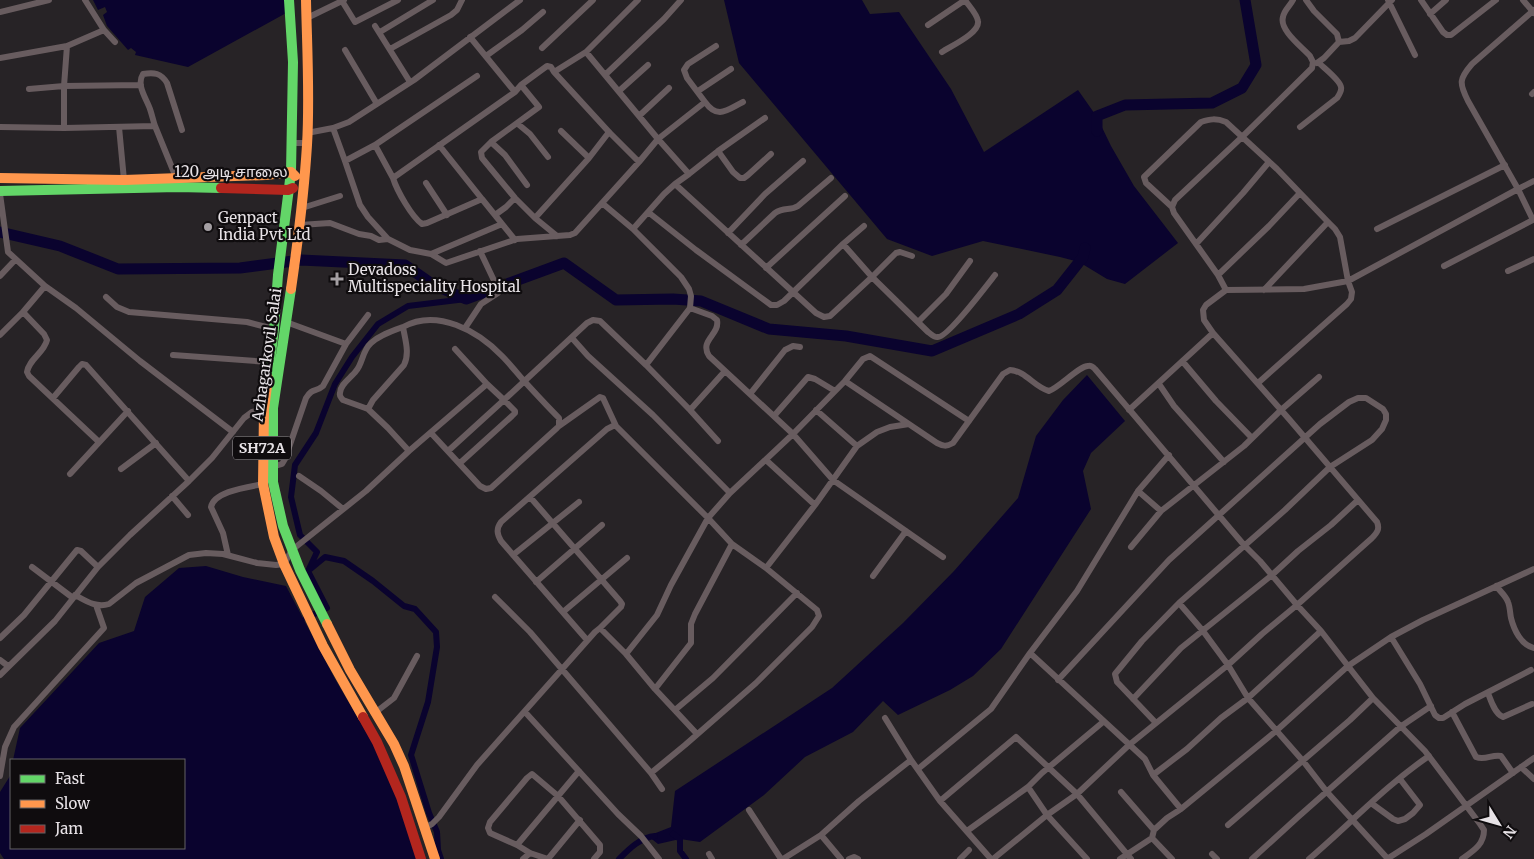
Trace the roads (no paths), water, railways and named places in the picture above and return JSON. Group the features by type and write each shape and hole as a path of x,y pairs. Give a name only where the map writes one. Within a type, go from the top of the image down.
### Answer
{"main road":[{"name":"Azhagarkovil Salai","path":"289,0 293,62 291,172 278,275 270,362 263,484 272,528 284,564 323,646 377,742 401,797 420,859"},
{"name":"Azhagarkovil Salai","path":"306,0 307,138 302,208 286,322 268,409 272,467 277,501 283,526 296,547 300,570 350,670 376,712 404,766 428,826 435,859"},
{"name":"120 அடி சாலை","path":"0,178 124,180 177,183 288,190 303,182 291,172 177,183 0,192"}],"street":[{"path":"0,12 46,0"},
{"path":"85,0 104,30 115,42"},
{"path":"307,18 343,0 355,22 398,0"},
{"path":"410,82 377,29 433,0"},
{"path":"390,49 451,15 460,6 462,0"},
{"path":"292,143 349,122 410,82 520,0"},
{"path":"542,48 593,0"},
{"path":"554,72 586,52 638,0"},
{"path":"605,75 664,19 681,0"},
{"path":"928,25 965,0 976,17 978,27 971,34 942,52"},
{"path":"1293,0 1282,18 1283,27 1316,63 1341,86 1341,92 1337,98 1300,127"},
{"path":"1306,0 1337,34 1339,42"},
{"path":"1421,0 1447,35 1451,35 1496,0"},
{"path":"1430,14 1446,0"},
{"path":"1444,266 1534,221 1505,165 1468,101 1462,89 1461,81 1464,73 1472,64 1534,11 1523,0"},
{"path":"1172,207 1175,200 1242,138 1316,63 1339,42 1355,38 1390,1 1414,56"},
{"path":"486,56 543,12"},
{"path":"0,58 67,46 104,30"},
{"path":"470,37 515,92"},
{"path":"64,128 64,86 67,46"},
{"path":"716,46 688,64 684,70 687,78 710,108 716,112 721,113 743,102"},
{"path":"345,50 377,104"},
{"path":"586,52 689,174"},
{"path":"619,92 648,65"},
{"path":"393,178 515,92 521,85 547,66 551,67 609,132 640,162"},
{"path":"698,91 730,69"},
{"path":"177,183 141,86 140,78 143,74 155,73 163,77 167,82 182,130"},
{"path":"344,161 375,146 477,76"},
{"path":"521,85 539,108 483,148 481,155 514,198 557,236"},
{"path":"29,89 64,86 141,86"},
{"path":"639,116 669,88"},
{"path":"334,128 360,205 368,217 388,239 410,250 431,254 446,263 515,240 575,233 640,162 658,139 705,102"},
{"path":"633,229 675,184 765,118"},
{"path":"1226,290 1218,275 1174,213 1172,207 1146,183 1144,177 1148,171 1201,122 1211,118 1226,122 1269,162 1335,229 1340,237 1348,281 1352,292 1351,299 1347,304 1258,383"},
{"path":"518,124 530,134 548,157"},
{"path":"0,127 155,126"},
{"path":"119,127 124,180"},
{"path":"561,131 589,158"},
{"path":"535,218 589,158 609,132"},
{"path":"491,142 505,155 527,186"},
{"path":"375,146 399,191 422,224 482,199"},
{"path":"439,146 515,240"},
{"path":"718,151 733,172 740,178 748,175 771,154"},
{"path":"728,233 765,194 803,161"},
{"path":"1196,244 1269,162"},
{"path":"1377,229 1505,165"},
{"path":"741,244 775,213 780,210 794,209 831,178"},
{"path":"885,718 940,801 992,859 1047,815 1077,794 1156,723 1228,666 1372,538 1378,530 1376,522 1358,500 1213,333 1204,320 1203,310 1206,305 1226,290 1304,289 1348,281 1534,180"},
{"path":"426,183 447,215"},
{"path":"675,184 816,314 824,317 830,316 896,253 900,252 912,256"},
{"path":"0,192 5,251 45,286 76,308 140,361 233,432"},
{"path":"1218,275 1300,193"},
{"path":"302,208 340,196"},
{"path":"766,268 845,196"},
{"path":"494,215 506,207 514,198"},
{"path":"602,203 633,229 681,277 689,288 691,296 690,307 646,365"},
{"path":"648,212 771,305 777,305 784,301 864,226"},
{"path":"1264,290 1328,222"},
{"path":"299,229 330,223 379,240 388,239"},
{"path":"431,254 502,224"},
{"path":"844,244 872,277 918,322 939,338 945,335 995,275"},
{"path":"465,328 481,304 498,292 480,251"},
{"path":"1508,271 1534,259"},
{"path":"0,276 15,260"},
{"path":"918,322 946,294 970,261"},
{"path":"0,335 45,286"},
{"path":"106,297 117,307 129,312 247,322 274,329"},
{"path":"690,307 717,320 718,325 706,345 709,356 774,416 833,480 943,557"},
{"path":"23,312 44,334 47,340 45,347 28,367 27,372 29,376 99,442"},
{"path":"272,467 284,462 306,398 311,391 323,386 346,344 368,314"},
{"path":"409,451 368,409 343,400 340,398 340,393 341,388 357,370 370,343 383,335 415,322 430,320 447,322 465,328 482,339 502,356 559,418 559,426"},
{"path":"448,451 587,323 593,320 597,320 646,365 718,441"},
{"path":"286,322 346,344"},
{"path":"368,409 373,400 407,360 408,352 403,327"},
{"path":"1129,410 1213,333"},
{"path":"572,338 588,356 654,415 730,494"},
{"path":"750,394 785,350 793,346 800,347"},
{"path":"455,349 515,411 460,463"},
{"path":"173,355 270,362"},
{"path":"626,654 657,614 708,518 845,381 863,359 870,356 969,421"},
{"path":"1183,362 1216,401 1252,438"},
{"path":"53,398 79,367 82,364 86,365 189,481"},
{"path":"845,381 937,443 948,446 953,443 1003,374 1010,370 1015,370 1025,375 1049,391 1086,365 1095,369 1244,545 1321,631 1373,698 1428,756 1466,804 1484,830 1484,836 1476,849 1462,859"},
{"path":"690,410 725,370"},
{"path":"774,416 808,377 816,379 835,391"},
{"path":"1131,547 1161,511 1224,462 1319,377"},
{"path":"32,567 51,582 74,596 100,606 109,604 136,583 189,555 206,553 228,555 257,563 284,564 296,547 366,491 487,384"},
{"path":"1159,384 1174,406 1224,462"},
{"path":"431,433 480,486 486,489 490,488 559,426 600,397 604,400 616,426 732,544 766,568 817,610 819,616 816,622 756,683 651,773"},
{"path":"1058,680 1168,560 1305,437 1348,402 1358,398 1366,398 1383,409 1386,414 1386,420 1382,429 1372,440 1330,467 1285,510 1179,603 1142,641 1117,671 1115,678 1117,682 1156,723"},
{"path":"0,675 55,621 98,567 212,458 244,418 252,412 268,409"},
{"path":"816,410 857,446"},
{"path":"70,474 128,411"},
{"path":"766,568 815,505 857,446 877,432 890,427 909,424"},
{"path":"587,640 497,535 497,527 606,430 616,426"},
{"path":"121,469 156,443"},
{"path":"918,769 991,709 1077,590 1138,491 1169,455"},
{"path":"766,460 815,505"},
{"path":"299,476 344,508"},
{"path":"228,555 223,533 211,503 214,499 233,490 263,484"},
{"path":"1138,491 1161,511"},
{"path":"172,496 188,515"},
{"path":"428,826 439,817 477,766 587,640 622,604 530,497"},
{"path":"1133,699 1181,648 1272,575 1358,500"},
{"path":"513,555 579,502"},
{"path":"536,582 602,525"},
{"path":"873,576 906,531"},
{"path":"655,688 691,643 691,624 695,614 732,544"},
{"path":"0,638 24,615 77,550 81,551 98,567"},
{"path":"563,612 626,558"},
{"path":"1120,859 1129,857 1152,838 1154,830 1167,818 1181,809 1276,731 1348,666 1391,637 1423,620 1534,569"},
{"path":"1496,586 1508,603 1515,629 1523,642 1529,647 1534,648"},
{"path":"675,710 712,678 796,593"},
{"path":"496,597 562,669 651,773 662,789"},
{"path":"1179,603 1203,631 1248,698 1303,761 1327,792 1388,859 1534,758"},
{"path":"0,776 5,747 14,727 104,628 96,605"},
{"path":"600,628 626,654 697,734"},
{"path":"1153,775 1248,698 1321,631"},
{"path":"1391,637 1420,684 1435,715 1439,718 1443,718 1507,681 1531,670"},
{"path":"1030,653 1145,759 1153,775 1181,809"},
{"path":"376,712 394,698 417,656"},
{"path":"0,660 8,666"},
{"path":"1488,693 1500,716 1504,717 1532,704"},
{"path":"1228,825 1373,698"},
{"path":"1252,859 1400,727 1431,706"},
{"path":"525,712 618,814 641,836 656,858"},
{"path":"1452,712 1476,757 1482,759 1498,755 1504,760 1512,773"},
{"path":"967,831 1028,788 1049,767 1103,722"},
{"path":"940,801 1016,737 1077,794 1129,857"},
{"path":"1309,859 1371,803 1428,756"},
{"path":"749,810 782,859 820,835 859,801 912,760"},
{"path":"1521,767 1534,779"},
{"path":"517,845 579,771"},
{"path":"580,820 548,859 530,853 490,833 488,828 490,822 532,774 558,796 580,820 600,845 600,852 594,859"},
{"path":"1371,803 1398,821 1405,819 1413,813 1420,805 1400,779"},
{"path":"1028,788 1047,815 1087,859"},
{"path":"1120,792 1154,830"},
{"path":"820,835 841,859"},
{"path":"1152,838 1172,859"},
{"path":"960,859 969,850"},
{"path":"523,859 530,853"},
{"path":"849,859 854,857 858,859"}],"waterway":[{"path":"1097,131 1097,116 1125,105 1212,103 1242,88 1256,65 1245,0"},
{"path":"0,232 60,246 118,269 240,268 301,260 405,265 432,284 466,299 564,263 616,300 673,299 701,301 769,329 846,336 932,351 1019,314 1057,290 1083,257 1085,248"},
{"path":"309,569 317,552 300,535 291,497 295,465 316,433 335,384 352,357 378,324 408,306 466,299"},
{"path":"306,618 327,608 308,571 325,557 344,561 404,606 415,609 436,632 437,647 428,702 411,755 429,813 437,832 438,850 441,859"},
{"path":"673,834 680,839 680,851 686,859"},
{"path":"619,859 640,841 655,836"}],"place":[{"name":"Genpact India Pvt Ltd","path":"208,227"},
{"name":"Devadoss Multispeciality Hospital","path":"337,279"}]}
